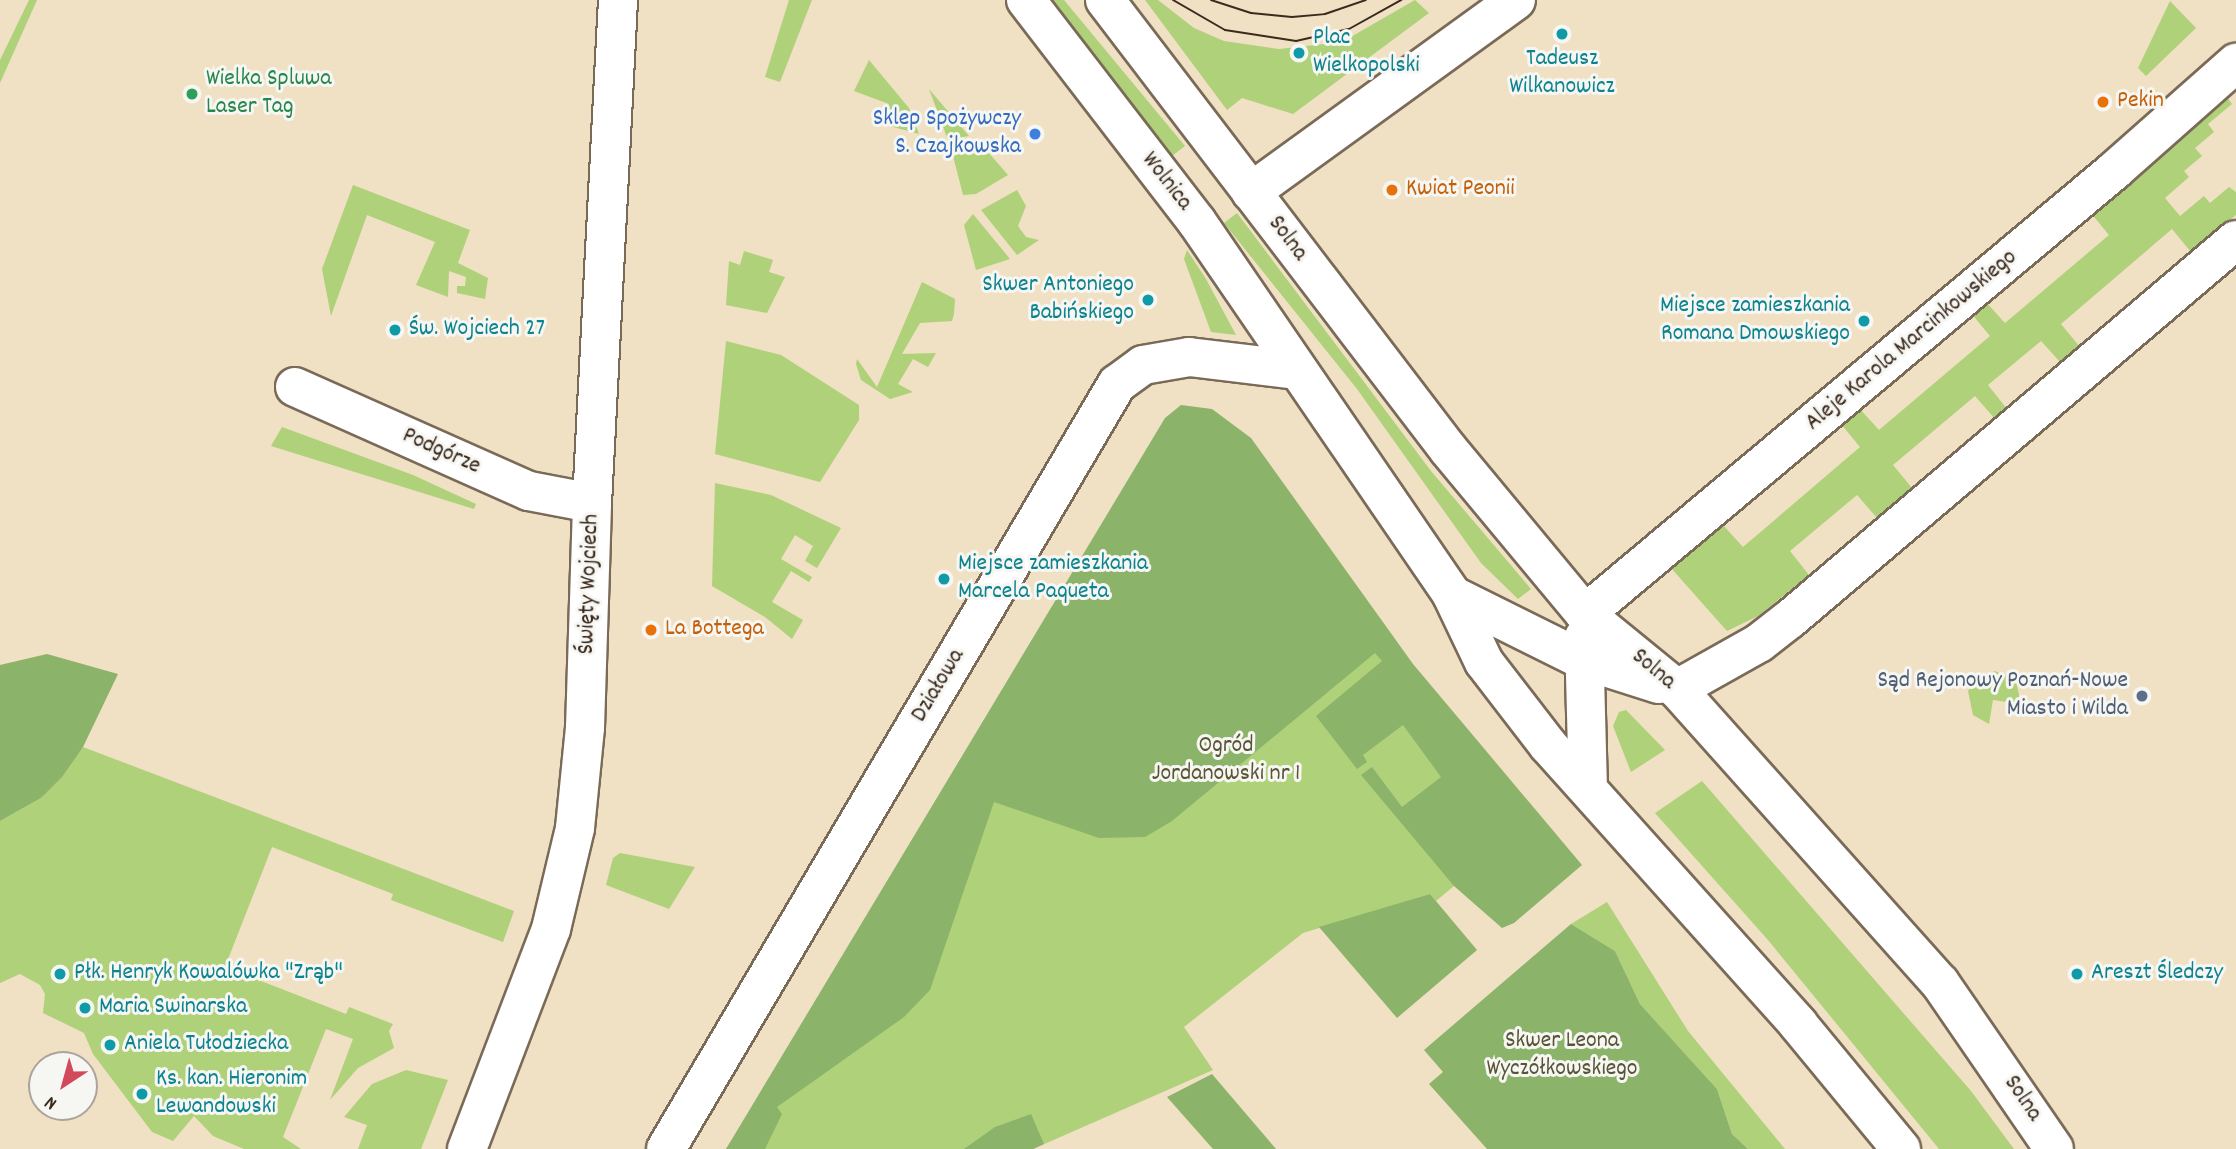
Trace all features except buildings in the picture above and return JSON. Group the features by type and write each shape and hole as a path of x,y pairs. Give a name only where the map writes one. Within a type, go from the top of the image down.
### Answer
{"street":[{"name":"Święty Wojciech","path":"467,1149 551,929 575,828 586,728 592,503 618,0"},
{"name":"Wolnica","path":"1026,0 1197,222 1296,370"},
{"path":"1105,0 1251,192 1516,0"},
{"name":"Aleje Karola Marcinkowskiego","path":"1585,614 2105,179 2236,63"},
{"name":"Solna","path":"1251,192 1448,449 1585,614 1677,690 1940,983 2054,1149"},
{"path":"1452,595 1583,660 1677,690 1790,620 2236,240"},
{"name":"Działowa","path":"666,1149 1117,384 1143,365 1189,357 1296,370"},
{"path":"1296,370 1452,595 1484,662 1548,745 1588,785 1798,1024 1901,1149"},
{"name":"Podgórze","path":"295,387 529,491 592,503"},
{"path":"1585,614 1583,660 1588,785"}],"green space":[{"path":"29,0 37,0 0,83 0,60"},
{"path":"789,0 812,0 780,82 765,77"},
{"path":"1051,0 1064,0 1185,146 1172,156"},
{"path":"1145,0 1158,0 1194,28 1224,41 1279,49 1342,42 1415,0 1429,13 1293,114 1242,98 1227,110"},
{"path":"2170,1 2196,28 2146,76 2138,68"},
{"path":"869,60 909,108 919,134 882,124 889,104 854,91"},
{"path":"929,89 969,136 948,140"},
{"path":"2227,97 2232,104 2208,124 2214,132 2195,148 2202,156 2184,171 2189,177 2165,198 2180,216 2204,196 2210,203 2229,187 2236,192 2236,215 2191,252 2172,229 2061,324 2080,347 2061,363 2041,341 1988,385 2007,409 1995,419 1975,396 1893,465 1912,488 1877,518 1857,495 1790,551 1809,575 1758,616 1727,631 1671,568 1723,525 1743,547 1860,447 1841,424 1859,408 1879,430 1990,336 1971,313 1985,301 2005,323 2109,235 2090,212"},
{"path":"981,144 1008,175 976,194 963,195 951,148"},
{"path":"353,185 470,230 458,263 488,278 485,299 457,293 457,286 465,286 466,277 449,271 448,297 416,285 435,242 367,215 331,316 322,269"},
{"path":"1017,190 1026,206 1018,226 1026,237 1039,240 1017,255 981,210"},
{"path":"1237,213 1431,471 1531,589 1518,599 1481,563 1357,389 1224,223"},
{"path":"973,214 1010,259 976,270 964,225"},
{"path":"1187,250 1236,335 1211,332 1184,259"},
{"path":"744,251 773,260 769,272 785,277 767,313 726,305 729,261 740,265"},
{"path":"922,282 955,299 954,314 952,321 920,323 902,354 936,353 928,367 913,359 898,384 913,392 890,399 861,380 857,359 877,387"},
{"path":"726,341 781,355 859,405 859,420 820,482 715,454"},
{"path":"1181,405 1212,409 1251,438 1413,664 1582,865 1514,923 1502,928 1454,886 1361,775 1372,767 1402,807 1441,777 1403,725 1363,755 1367,762 1357,769 1316,716 1382,661 1375,653 1172,821 1145,837 1099,838 994,802 930,990 904,1017 777,1107 782,1114 765,1149 726,1149 1165,418"},
{"path":"282,427 413,475 476,504 474,509 271,446"},
{"name":"Ogród Jordanowski nr 1","path":"1205,429 1473,763 1454,886 1436,901 1430,894 1303,933 1184,1027 1213,1070 1033,1149 726,1149"},
{"path":"715,483 771,495 841,528 817,568 805,561 813,546 795,535 781,559 812,577 809,582 791,571 772,602 803,620 792,639 765,617 712,586"},
{"path":"47,654 118,674 83,747 62,777 41,798 0,821 0,665"},
{"path":"1995,671 2016,681 2021,704 1993,700 1989,724 1973,715 1968,691 1974,681"},
{"path":"1626,710 1665,750 1631,772 1613,726 1619,712"},
{"path":"83,747 514,911 503,942 391,900 393,894 272,847 225,967 346,1014 349,1007 393,1024 389,1031 394,1048 358,1068 330,1100 353,1039 326,1029 283,1137 301,1149 244,1149 213,1136 194,1116 173,1141 152,1132 98,1061 98,1051 92,1051 84,1033 43,1013 45,994 40,985 20,974 0,983 0,821 41,798"},
{"path":"1702,781 1971,1091 2014,1149 1939,1149 1768,940 1655,813"},
{"path":"620,853 695,867 669,909 606,885 613,858"},
{"path":"1430,894 1477,950 1397,1018 1319,927"},
{"path":"1607,902 1688,1031 1785,1149 1748,1149 1732,1134 1717,1089 1640,1004 1615,951 1571,924"},
{"name":"Skwer Leona Wyczółkowskiego","path":"1571,924 1615,951 1640,1004 1717,1089 1732,1134 1748,1149 1487,1149 1429,1084 1443,1072 1424,1050"},
{"path":"406,1070 448,1080 421,1149 358,1149 367,1125 344,1117 372,1084"},
{"path":"1212,1074 1276,1149 1213,1149 1167,1097"},
{"path":"1031,1114 1044,1144 1033,1149 964,1149 995,1127"}],"tram line":[{"path":"1173,0 1225,30 1296,41 1349,29 1401,0"},
{"path":"1211,0 1251,13 1292,17 1325,14 1366,0"}],"place":[{"name":"Tadeusz Wilkanowicz","path":"1562,34"},
{"name":"Plac Wielkopolski","path":"1299,53"},
{"name":"Wielka Spluwa Laser Tag","path":"192,94"},
{"name":"Pekin","path":"2103,102"},
{"name":"Sklep Spożywczy S. Czajkowska","path":"1035,134"},
{"name":"Kwiat Peonii","path":"1392,190"},
{"name":"Skwer Antoniego Babińskiego","path":"1148,300"},
{"name":"Miejsce zamieszkania Romana Dmowskiego","path":"1864,321"},
{"name":"Św. Wojciech 27","path":"395,330"},
{"name":"Miejsce zamieszkania Marcela Paqueta","path":"944,579"},
{"name":"La Bottega","path":"651,630"},
{"name":"Sąd Rejonowy Poznań-Nowe Miasto i Wilda","path":"2142,696"},
{"name":"Płk. Henryk Kowalówka \"Zrąb\"","path":"60,974"},
{"name":"Areszt Śledczy","path":"2077,974"},
{"name":"Maria Swinarska","path":"85,1008"},
{"name":"Aniela Tułodziecka","path":"110,1045"},
{"name":"Ks. kan. Hieronim Lewandowski","path":"142,1094"}]}
